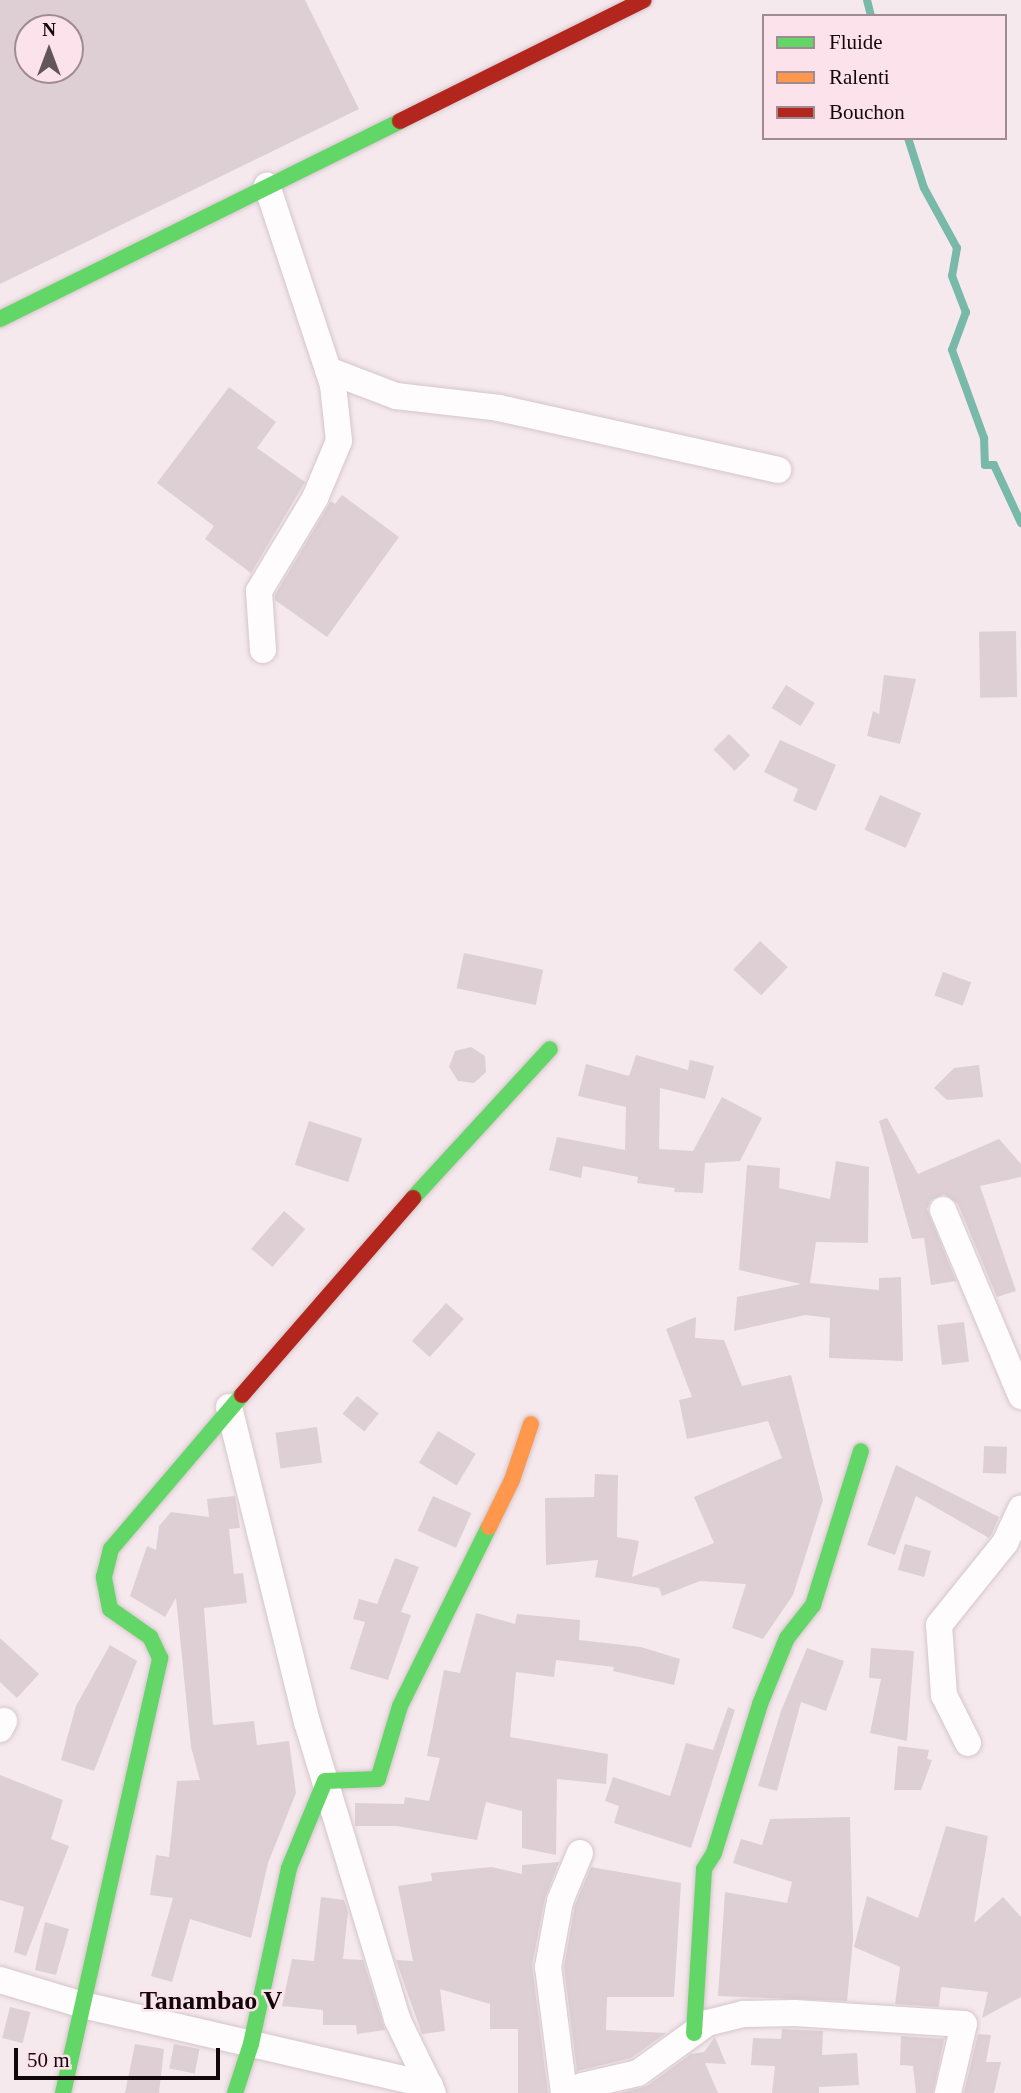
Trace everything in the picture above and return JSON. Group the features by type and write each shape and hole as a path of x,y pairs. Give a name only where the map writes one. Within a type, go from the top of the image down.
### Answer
{"street":[{"path":"0,319 644,0"},
{"path":"263,650 259,591 315,498 339,441 328,370 267,186"},
{"path":"328,370 396,396 499,408 778,470"},
{"path":"63,2093 160,1658 150,1637 110,1609 104,1577 111,1549 128,1524 229,1406 550,1049"},
{"path":"943,1210 1021,1396"},
{"path":"229,1406 325,1781 397,2019 432,2089"},
{"path":"325,1781 378,1779 400,1706 512,1480 531,1424"},
{"path":"694,2033 704,1869 715,1853 760,1704 787,1638 813,1605 861,1451"},
{"path":"968,1743 944,1695 939,1625 1005,1543 1021,1508"},
{"path":"235,2093 251,2044 289,1868 325,1781"},
{"path":"564,2093 548,1967 560,1901 580,1853"},
{"path":"0,1980 83,2005 432,2089"},
{"path":"573,2093 582,2086 638,2073 707,2023 744,2014 795,2012 964,2024 948,2093"}],"building":[{"path":"0,0 305,0 359,109 0,284"},
{"path":"229,387 276,422 257,448 305,482 251,573 205,539 214,526 157,483"},
{"path":"342,495 399,537 327,637 275,600 275,595 331,501 335,504"},
{"path":"1016,631 1017,697 980,698 979,632"},
{"path":"884,675 916,679 900,744 867,736 873,711 879,714"},
{"path":"786,685 815,703 801,726 772,708"},
{"path":"729,734 750,755 735,771 713,750"},
{"path":"780,740 836,765 816,811 793,801 798,789 764,772"},
{"path":"880,795 921,813 906,848 865,830"},
{"path":"760,941 788,967 761,995 733,970"},
{"path":"464,953 543,970 536,1005 457,988"},
{"path":"943,972 971,982 963,1006 934,995"},
{"path":"471,1047 485,1056 486,1072 474,1083 458,1081 449,1067 455,1051"},
{"path":"636,1055 688,1070 690,1060 714,1066 705,1099 660,1088 659,1149 693,1151 722,1097 762,1118 740,1161 705,1163 703,1193 674,1192 675,1188 637,1183 638,1177 583,1166 581,1178 549,1170 557,1137 625,1150 626,1107 578,1096 586,1064 629,1076"},
{"path":"979,1065 983,1097 947,1100 934,1088 954,1068"},
{"path":"887,1118 918,1174 999,1139 1021,1164 1021,1177 980,1186 1016,1291 997,1297 958,1204 944,1194 931,1200 927,1209 956,1281 931,1285 924,1238 912,1239 879,1121"},
{"path":"309,1121 362,1138 348,1182 295,1165"},
{"path":"836,1161 869,1167 868,1243 816,1242 810,1283 879,1290 879,1278 901,1277 903,1361 829,1358 830,1318 805,1315 734,1331 737,1297 801,1284 739,1270 747,1165 780,1168 779,1188 830,1199"},
{"path":"284,1211 305,1229 272,1267 251,1249"},
{"path":"446,1303 464,1319 430,1357 412,1341"},
{"path":"696,1317 695,1338 724,1340 742,1386 791,1375 823,1500 793,1595 763,1639 732,1628 746,1584 700,1581 662,1596 659,1588 595,1577 598,1560 546,1565 545,1498 594,1497 595,1474 618,1475 617,1537 639,1541 632,1577 714,1543 694,1497 782,1458 768,1421 687,1439 679,1400 692,1397 666,1329"},
{"path":"964,1322 969,1362 942,1365 937,1325"},
{"path":"357,1396 379,1414 364,1431 343,1414"},
{"path":"317,1427 322,1463 280,1468 275,1433"},
{"path":"438,1431 476,1454 457,1485 419,1463"},
{"path":"984,1446 1007,1447 1006,1474 983,1473"},
{"path":"896,1465 999,1517 989,1538 916,1496 895,1555 867,1545"},
{"path":"235,1496 240,1528 229,1529 234,1574 243,1573 247,1603 204,1608 213,1725 254,1721 257,1745 289,1741 296,1793 268,1863 251,1938 190,1919 172,1982 151,1976 173,1898 150,1895 156,1855 169,1857 177,1781 200,1780 191,1747 176,1598 165,1617 130,1596 147,1546 156,1550 159,1526 171,1512 209,1517 207,1499"},
{"path":"433,1496 471,1513 456,1548 418,1531"},
{"path":"905,1544 931,1551 924,1577 898,1570"},
{"path":"395,1558 419,1567 401,1612 411,1615 388,1680 350,1669 365,1622 353,1619 359,1599 377,1604"},
{"path":"476,1613 515,1624 517,1614 580,1620 579,1640 641,1647 680,1659 674,1685 613,1671 614,1667 556,1660 554,1677 516,1672 510,1737 608,1754 606,1784 557,1779 556,1855 522,1848 522,1811 486,1802 477,1840 397,1826 355,1826 355,1803 404,1804 405,1797 429,1801 440,1758 427,1756 444,1670 460,1673"},
{"path":"0,1638 39,1674 17,1698 0,1682"},
{"path":"110,1645 137,1661 94,1771 61,1760 76,1706"},
{"path":"807,1648 844,1661 826,1711 801,1702 777,1791 758,1786 781,1711"},
{"path":"871,1648 914,1651 907,1741 870,1733 881,1679 869,1678"},
{"path":"728,1707 735,1710 691,1848 614,1823 619,1806 605,1801 613,1777 670,1796 686,1743 713,1750"},
{"path":"898,1746 929,1750 927,1759 932,1760 921,1790 894,1790"},
{"path":"0,1775 63,1800 51,1839 69,1846 26,1956 14,1952 24,1907 0,1900"},
{"path":"850,1817 853,1940 847,2001 718,1996 725,1892 787,1903 792,1882 733,1863 741,1839 762,1845 770,1819"},
{"path":"946,1826 988,1836 974,1923 1003,1897 1021,1917 1021,1997 982,2018 988,1992 941,1987 939,2007 895,2004 900,1967 854,1947 867,1896 918,1918"},
{"path":"559,1862 545,1898 532,1965 548,2093 518,2093 518,2029 490,2029 490,2004 440,1989 445,2031 422,2034 396,1960 413,1961 398,1886 432,1881 431,1873 492,1867 522,1874 522,1865"},
{"path":"591,1867 681,1883 674,1997 607,1997 606,2030 666,2033 631,2058 577,2071 564,1967 575,1905"},
{"path":"321,1897 344,1900 348,1912 343,1959 363,1960 385,2030 357,2034 356,2025 323,2025 323,2010 282,2006 292,1959 314,1961"},
{"path":"45,1922 69,1929 56,1975 35,1970"},
{"path":"10,2007 30,2012 23,2043 2,2038"},
{"path":"782,2029 823,2031 822,2055 857,2053 859,2085 819,2087 819,2093 772,2093 775,2066 751,2065 753,2038 781,2039"},
{"path":"978,2034 991,2035 986,2062 1001,2062 994,2093 964,2093"},
{"path":"901,2036 944,2039 933,2093 916,2093 913,2066 900,2065"},
{"path":"715,2037 726,2064 705,2063 718,2093 621,2093 647,2086 691,2054 704,2052"},
{"path":"135,2044 164,2049 159,2093 125,2093"},
{"path":"174,2044 200,2049 195,2074 169,2069"}],"waterway":[{"path":"867,0 870,14"},
{"path":"909,140 924,188 957,248 952,276 966,312 952,350 984,438 985,465 994,465 1021,523"}],"traffic: fast":[{"path":"0,319 400,121"},
{"path":"413,1198 550,1049"},
{"path":"63,2093 160,1658 150,1637 110,1609 104,1577 111,1549 242,1395"},
{"path":"694,2033 704,1869 714,1853 760,1704 787,1638 813,1605 861,1451"},
{"path":"235,2093 251,2044 289,1868 325,1781 378,1779 400,1706 489,1527"}],"traffic: slow":[{"path":"489,1527 512,1480 531,1424"}],"traffic: jam":[{"path":"400,121 644,0"},
{"path":"242,1395 413,1198"}],"district":[{"name":"Tanambao V","path":"211,2001"}]}
